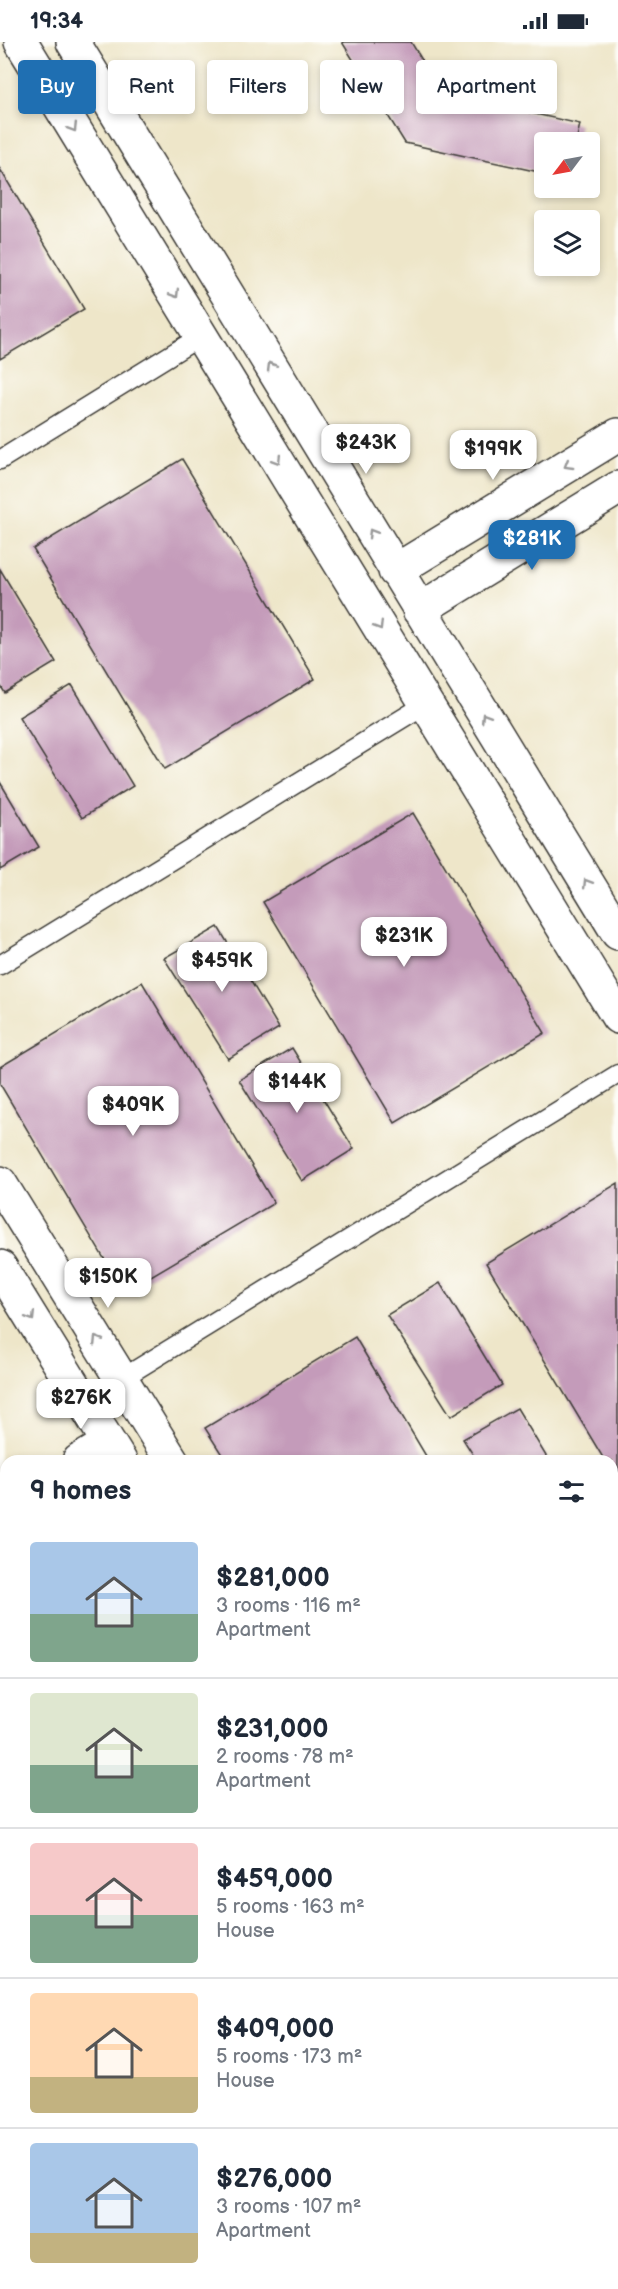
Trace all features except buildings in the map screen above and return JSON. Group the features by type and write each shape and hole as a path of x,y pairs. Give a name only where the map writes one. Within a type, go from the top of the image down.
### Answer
{"street":[{"path":"21,42 618,1017"},
{"path":"73,42 618,933"},
{"path":"395,571 618,435"},
{"path":"419,610 618,488"},
{"path":"474,522 499,561"},
{"path":"0,1183 168,1455"},
{"path":"0,1267 114,1452"}],"lane":[{"path":"0,460 201,336"},
{"path":"0,965 426,704"},
{"path":"121,1379 618,1074"}]}
